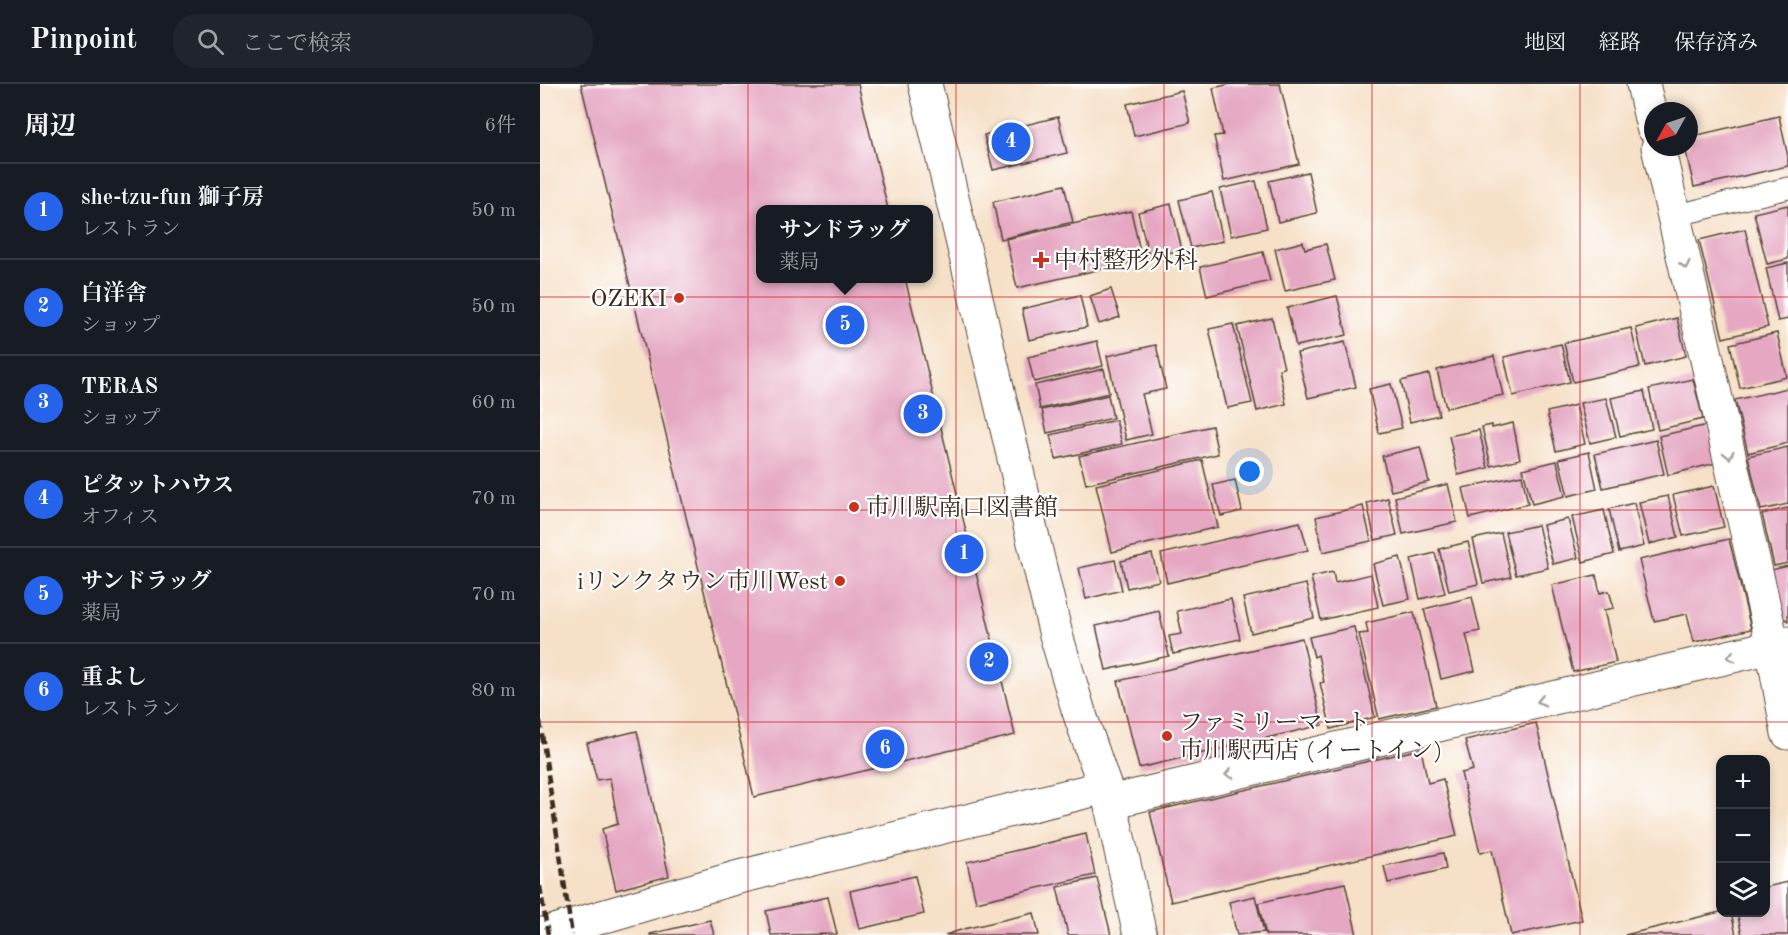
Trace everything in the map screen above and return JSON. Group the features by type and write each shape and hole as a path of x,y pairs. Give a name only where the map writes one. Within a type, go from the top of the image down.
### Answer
{"street":[{"path":"925,84 1056,635 1107,794 1140,935"},
{"path":"1643,84 1647,102"},
{"path":"1660,156 1768,624 1780,645 1788,733"},
{"path":"540,934 735,878 1780,645"}],"lane":[{"path":"1674,216 1788,188"}],"building":[{"name":"iリンクタウン市川West","path":"581,84 858,84 887,205 756,205 756,283 906,283 1015,735 754,797"},
{"path":"1230,84 1280,84 1299,164 1224,181 1214,136 1223,135 1213,88"},
{"path":"1182,91 1190,123 1134,136 1127,104"},
{"path":"1779,116 1788,166 1694,187 1687,156 1698,156 1698,135"},
{"path":"1058,117 1067,153 993,170 984,135"},
{"path":"1308,172 1317,213 1278,222 1269,181"},
{"path":"1256,181 1267,228 1231,236 1220,189"},
{"path":"1064,185 1073,222 1001,239 993,202"},
{"path":"1212,192 1223,241 1191,248 1179,200"},
{"path":"1171,204 1182,250 1149,257 1138,212"},
{"path":"1788,205 1788,259 1767,264 1754,213"},
{"path":"1131,211 1142,260 1017,288 1006,239"},
{"path":"1745,229 1768,327 1723,338 1699,240"},
{"path":"1303,242 1305,249 1326,244 1335,280 1285,291 1275,249"},
{"path":"1263,252 1270,281 1207,296 1200,267"},
{"path":"1788,263 1788,319 1778,321 1766,268"},
{"path":"1111,289 1120,317 1099,324 1090,296"},
{"path":"1080,295 1087,327 1029,340 1022,309"},
{"path":"1337,296 1347,335 1296,346 1287,308"},
{"path":"1272,318 1284,368 1279,369 1286,404 1257,411 1237,326"},
{"path":"1677,318 1686,356 1645,366 1636,328"},
{"path":"1233,324 1252,403 1227,408 1209,329"},
{"path":"1631,328 1640,367 1573,382 1564,343"},
{"path":"1777,333 1787,377 1740,388 1730,344"},
{"path":"1097,341 1103,366 1034,382 1028,357"},
{"path":"1345,342 1356,387 1308,398 1297,353"},
{"path":"1561,344 1570,382 1513,396 1504,357"},
{"path":"1156,345 1166,389 1142,394 1152,434 1126,440 1107,356"},
{"path":"1494,356 1503,395 1446,408 1437,370"},
{"path":"1104,369 1109,393 1040,409 1035,385"},
{"path":"1429,374 1439,415 1410,422 1401,381"},
{"path":"1693,379 1703,419 1658,430 1649,389"},
{"path":"1391,384 1402,428 1379,433 1369,389"},
{"path":"1788,388 1788,443 1748,453 1735,400"},
{"path":"1644,391 1652,429 1620,436 1611,398"},
{"path":"1108,395 1113,418 1047,433 1042,410"},
{"path":"1606,398 1616,437 1590,443 1580,403"},
{"path":"1576,405 1585,444 1556,451 1547,412"},
{"path":"1116,420 1122,444 1056,459 1050,435"},
{"path":"1513,423 1520,459 1491,466 1482,427 1492,425 1492,428"},
{"path":"1708,425 1716,463 1668,475 1659,436"},
{"path":"1212,426 1218,454 1086,484 1079,456"},
{"path":"1479,430 1488,468 1458,475 1449,436"},
{"path":"1656,440 1664,474 1603,488 1595,454"},
{"path":"1420,447 1429,482 1391,491 1382,456"},
{"path":"1788,447 1788,504 1761,510 1748,456"},
{"path":"1589,452 1597,489 1568,496 1559,459"},
{"path":"1202,460 1218,527 1112,552 1096,485"},
{"path":"1557,461 1565,496 1532,504 1523,469"},
{"path":"1522,475 1528,504 1470,518 1463,488"},
{"path":"1235,480 1242,511 1221,516 1213,485"},
{"path":"1448,484 1457,522 1403,534 1395,497"},
{"path":"1714,486 1724,527 1683,536 1673,495"},
{"path":"1668,496 1678,537 1649,544 1639,502"},
{"path":"1388,498 1397,535 1375,540 1367,503"},
{"path":"1634,503 1644,546 1619,552 1609,509"},
{"path":"1363,506 1371,541 1323,552 1316,517"},
{"path":"1788,508 1788,563 1774,566 1762,514"},
{"path":"1604,510 1614,554 1583,562 1572,517"},
{"path":"1568,519 1578,558 1553,564 1543,525"},
{"path":"1300,522 1308,550 1167,583 1161,554"},
{"path":"1538,525 1548,568 1516,575 1505,532"},
{"path":"1501,533 1511,577 1483,583 1473,539"},
{"path":"1729,539 1751,629 1694,642 1687,614 1654,621 1639,560"},
{"path":"1468,542 1478,584 1449,591 1439,549"},
{"path":"1435,553 1445,593 1420,599 1411,559"},
{"path":"1152,554 1159,581 1127,588 1121,561"},
{"path":"1400,557 1410,599 1383,605 1373,564"},
{"path":"1115,560 1122,590 1086,599 1079,568"},
{"path":"1788,566 1788,621 1781,616 1771,570"},
{"path":"1333,572 1335,583 1371,574 1378,607 1321,620 1311,577"},
{"path":"1596,575 1600,593 1609,591 1614,608 1604,610 1616,662 1573,672 1552,585"},
{"path":"1306,584 1314,618 1251,633 1243,598"},
{"path":"1472,597 1480,631 1466,634 1475,671 1441,679 1424,609"},
{"path":"1231,599 1240,639 1173,654 1169,636 1182,634 1177,611"},
{"path":"1159,611 1169,656 1106,670 1096,626"},
{"path":"1414,612 1436,706 1379,719 1359,634 1368,633 1366,623"},
{"path":"1354,627 1375,717 1331,729 1320,683 1324,682 1318,655 1314,657 1309,637"},
{"path":"1302,638 1322,725 1139,768 1118,681"},
{"path":"1536,723 1582,920 1511,935 1492,850 1480,853 1461,773 1473,770 1465,740"},
{"path":"637,731 669,876 616,890 602,829 618,824 610,778 597,780 587,743"},
{"path":"1421,749 1428,783 1443,779 1457,836 1171,902 1150,812"},
{"path":"1086,834 1095,875 976,902 967,862"},
{"path":"1443,853 1446,869 1388,883 1384,866"},
{"path":"915,876 924,914 859,929 850,891"},
{"path":"1097,878 1111,935 1068,935 1057,887"},
{"path":"1788,882 1788,935 1742,935 1738,917 1770,917 1770,886"},
{"path":"1345,883 1357,935 1266,935 1258,903"},
{"path":"1255,896 1264,932 1237,935 1229,902"},
{"path":"828,897 837,934 771,935 766,911"},
{"path":"1034,913 1039,935 945,935 964,929"},
{"path":"1716,913 1716,917 1732,917 1736,935 1625,935"},
{"path":"710,920 714,935 650,935 650,934"}],"railway":[{"path":"540,721 572,935"},
{"path":"540,886 548,935"}],"place":[{"name":"ピタットハウス","path":"1011,142"},
{"name":"中村整形外科","path":"1041,260"},
{"name":"OZEKI","path":"679,298"},
{"name":"サンドラッグ","path":"845,325"},
{"name":"TERAS","path":"923,414"},
{"name":"市川駅南口図書館","path":"854,507"},
{"name":"she-tzu-fun 獅子房","path":"964,554"},
{"name":"iリンクタウン市川West","path":"840,581"},
{"name":"白洋舎","path":"989,662"},
{"name":"ファミリーマート 市川駅西店 (イートイン)","path":"1167,736"},
{"name":"重よし","path":"885,749"}]}
